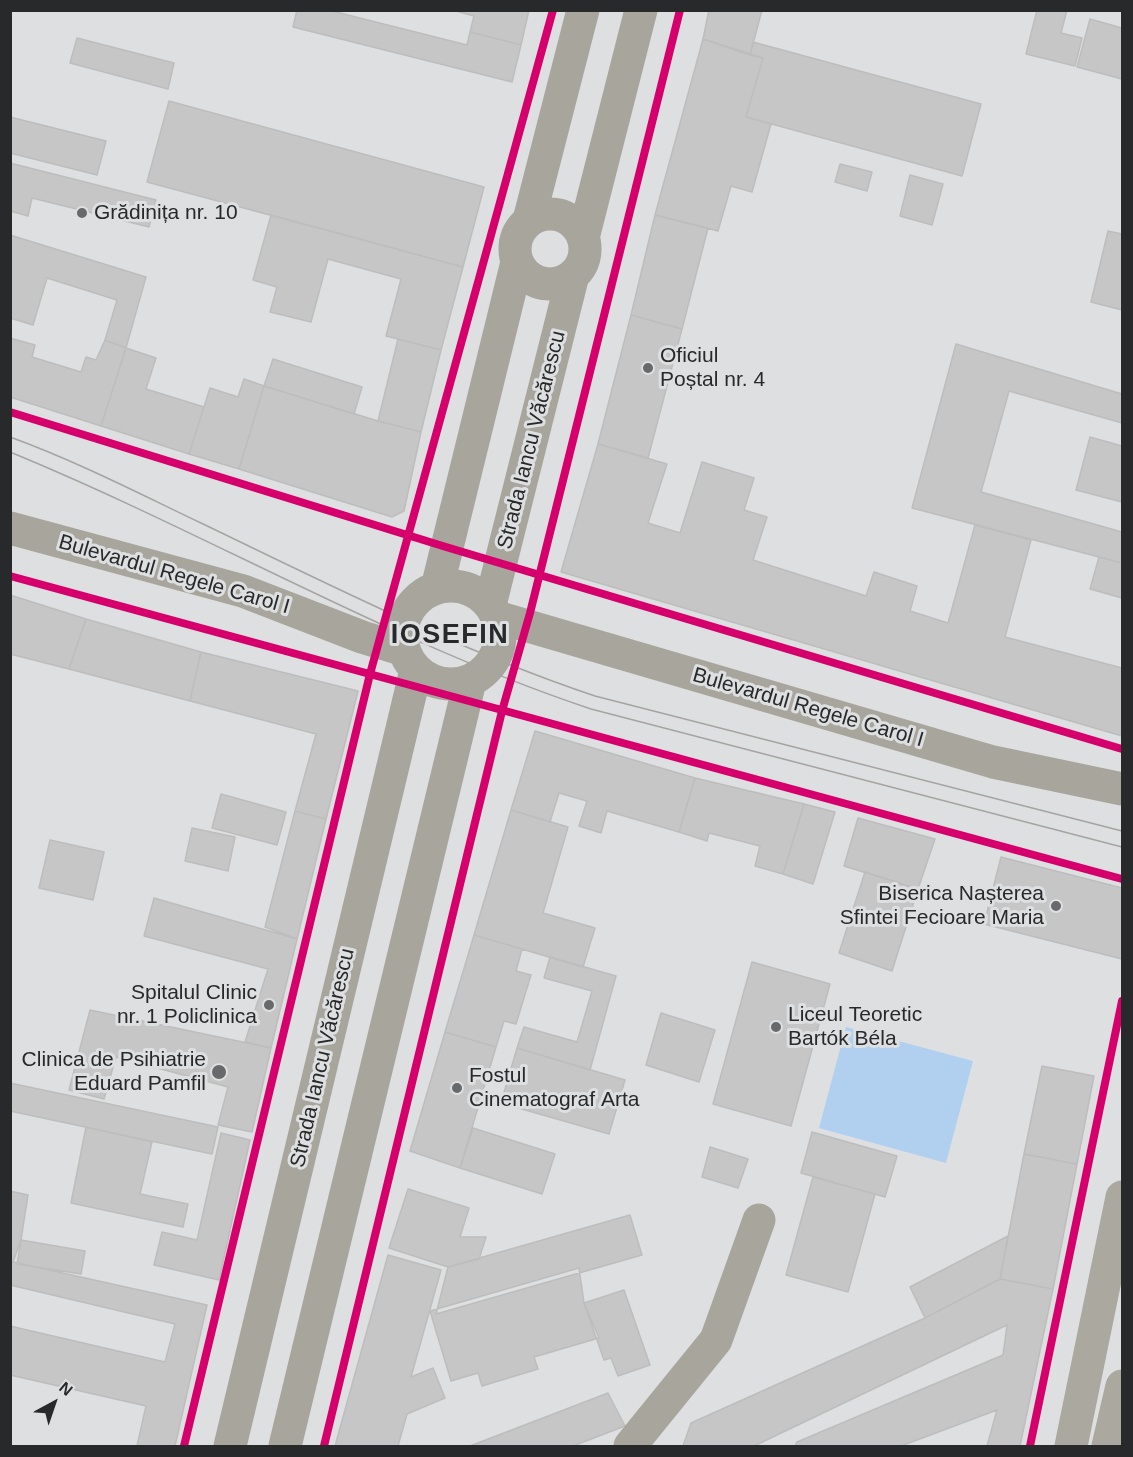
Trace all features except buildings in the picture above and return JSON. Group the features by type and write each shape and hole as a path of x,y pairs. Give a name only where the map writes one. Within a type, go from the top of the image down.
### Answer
{"main road":[{"path":"1071,1446 1122,1197"},
{"path":"1108,1446 1122,1386"}],"street":[{"path":"529,220 583,10"},
{"path":"583,238 577,226 566,218 554,214 541,214 529,220 521,228 514,250 517,262 524,273 535,281 548,284 562,282 573,275 584,258 583,238 640,10"},
{"path":"437,588 517,262"},
{"name":"Strada Iancu Văcărescu","path":"493,611 573,275"},
{"name":"Bulevardul Regele Carol I","path":"10,528 243,591 362,637 410,660"},
{"path":"451,586 466,588 479,595 493,611 499,639 494,660 470,681 456,684 441,683 410,660 401,636 408,609 416,600 437,588 451,586"},
{"name":"Bulevardul Regele Carol I","path":"493,611 993,762 1122,789"},
{"name":"Strada Iancu Văcărescu","path":"230,1446 410,660"},
{"path":"285,1446 470,681"},
{"path":"630,1446 716,1340 759,1220"}],"shaded area":[{"path":"846,1027 973,1061 946,1163 819,1128"}],"tram line":[{"path":"10,437 107,478 346,593 544,678 595,696 1122,831"},
{"path":"10,452 156,517 443,652 591,709 1122,847"}],"cycle path":[{"path":"184,1446 370,674 553,10"},
{"path":"324,1446 502,711 530,613 680,10"},
{"path":"10,412 446,547 1122,749"},
{"path":"10,576 1122,879"},
{"path":"1030,1446 1122,1001"}],"place":[{"name":"Grădinița nr. 10","path":"82,213"},
{"name":"Oficiul Poștal nr. 4","path":"648,368"},
{"name":"Biserica Nașterea Sfintei Fecioare Maria","path":"1056,906"},
{"name":"Spitalul Clinic nr. 1 Policlinica","path":"269,1005"},
{"name":"Liceul Teoretic Bartók Béla","path":"776,1027"},
{"name":"Clinica de Psihiatrie Eduard Pamfil","path":"219,1072"},
{"name":"Fostul Cinematograf Arta","path":"457,1088"}],"district":[{"name":"IOSEFIN","path":"450,636"}]}
